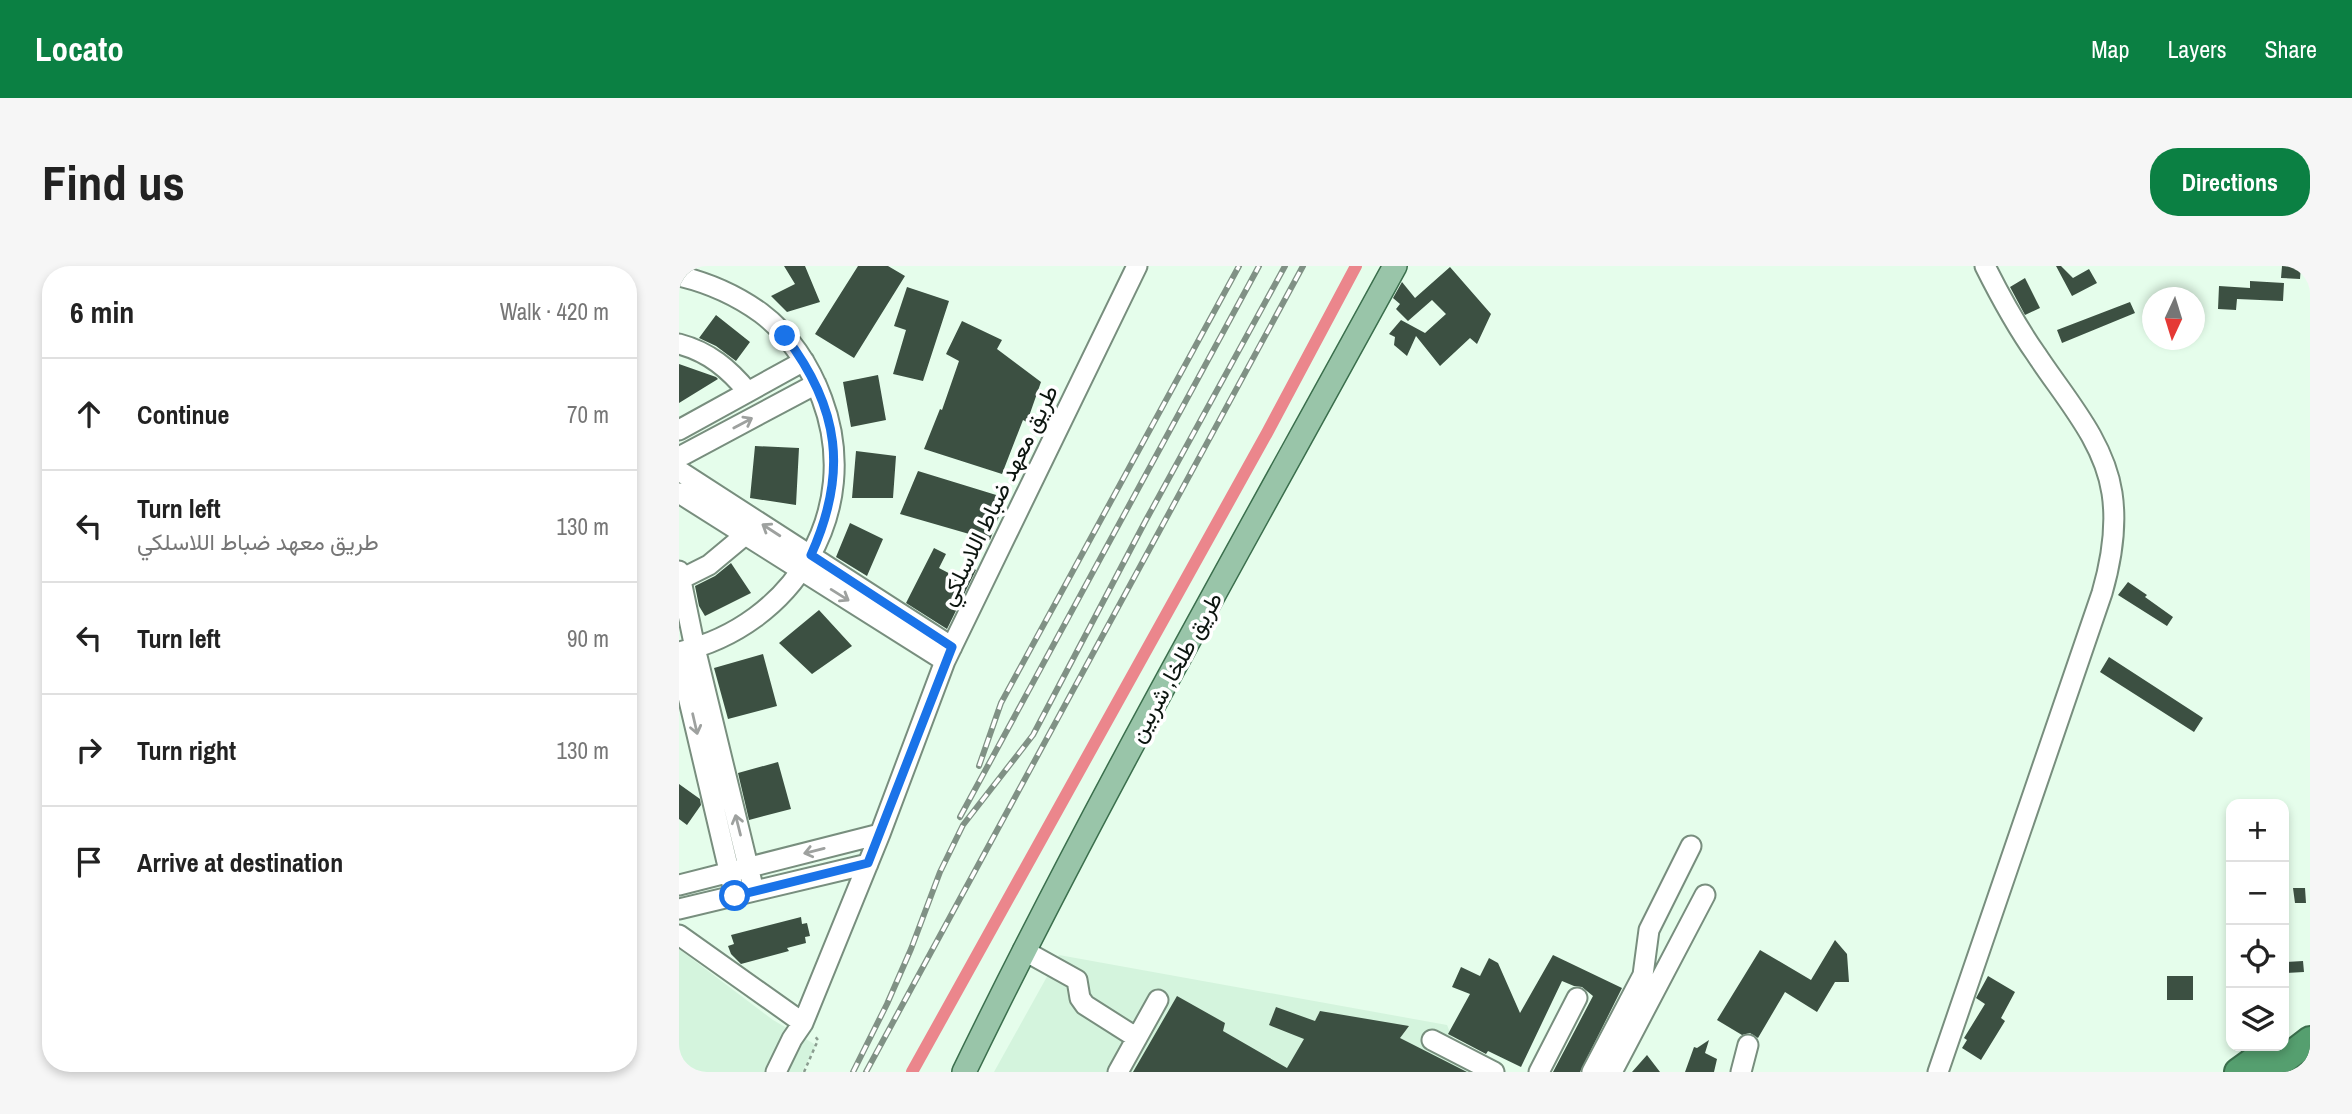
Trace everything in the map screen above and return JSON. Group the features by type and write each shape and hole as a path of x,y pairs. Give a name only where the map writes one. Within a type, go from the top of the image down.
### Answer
{"highway":[{"path":"2289,1034 2310,1019"},
{"path":"2268,1072 2310,1040"},
{"path":"2238,1072 2267,1051"}],"main road":[{"name":"طريق طلخا, شربين","path":"964,1072 1023,950 1395,266"}],"street":[{"name":"طريق معهد ضباط اللاسلكي","path":"776,1072 803,1023 949,654 1137,266"},
{"path":"1938,1072 2102,593 2112,538 2112,492 2101,456 2079,414 2035,352 1986,266"},
{"path":"679,276 709,284 737,298 763,315 785,336 804,360 827,411 834,470 823,528 806,563 785,592 765,611 743,626 684,652"},
{"path":"679,344 714,358 733,373 748,391"},
{"path":"679,430 804,360"},
{"path":"816,384 681,462 806,563 949,654"},
{"path":"679,493 745,535 806,563"},
{"path":"744,893 684,652 680,575 715,561 745,535"},
{"path":"679,885 880,834"},
{"path":"1591,1072 1643,975 1649,930 1691,846"},
{"path":"679,909 868,863"},
{"path":"1612,1072 1705,895"},
{"path":"679,935 803,1023"},
{"path":"1023,950 1077,980 1080,998 1085,1005 1137,1038"},
{"path":"1539,1072 1577,998"},
{"path":"1118,1072 1158,1000"},
{"path":"1432,1040 1494,1072"},
{"path":"1741,1072 1748,1045"}],"path":[{"path":"803,1023 818,1040 804,1072"}],"shaded area":[{"path":"679,949 773,1020 816,1045 802,1072 679,1072"},
{"path":"1059,955 1447,1025 1459,1054 1489,1072 994,1072"}],"building":[{"path":"784,266 805,266 820,302 787,312 771,296 795,284"},
{"path":"858,266 888,266 905,276 854,358 815,334"},
{"path":"2056,266 2061,266 2073,278 2089,269 2097,283 2072,296"},
{"path":"2282,266 2301,266 2300,279 2281,278"},
{"path":"1450,267 1491,314 1477,344 1470,338 1440,366 1416,336 1407,356 1394,345 1395,337 1389,334 1401,320 1425,333 1446,314 1432,300 1408,321 1396,309 1400,304 1393,298 1402,282 1415,298"},
{"path":"2025,278 2040,308 2025,315 2010,287"},
{"path":"2250,281 2284,283 2283,301 2237,299 2236,310 2218,309 2219,286 2250,288"},
{"path":"907,287 949,301 923,381 893,374 906,330 894,326"},
{"path":"2130,302 2135,313 2062,343 2057,330"},
{"path":"716,315 750,342 736,361 716,346 699,338"},
{"path":"962,321 1002,340 997,349 1041,382 1027,422 1023,420 1002,474 924,449 940,409 942,410 959,361 946,354"},
{"path":"679,364 716,377 718,379 679,403"},
{"path":"878,375 886,420 851,427 843,382"},
{"path":"755,446 799,448 796,505 750,498"},
{"path":"856,451 896,456 893,498 852,498"},
{"path":"918,471 1006,498 990,540 900,514"},
{"path":"850,523 883,539 867,576 836,557"},
{"path":"934,548 946,554 939,568 958,578 965,564 976,570 947,629 906,603"},
{"path":"731,563 751,593 705,616 699,606 695,586 715,576"},
{"path":"2128,582 2173,617 2167,626 2118,595"},
{"path":"819,610 852,646 812,674 779,643"},
{"path":"763,654 777,706 728,719 714,668"},
{"path":"2109,657 2203,718 2194,732 2100,672"},
{"path":"778,762 791,809 749,820 738,773"},
{"path":"679,784 700,799 701,805 687,825 679,819"},
{"path":"2293,888 2305,888 2306,903 2295,903"},
{"path":"801,917 802,924 807,923 810,936 805,937 806,943 787,948 789,951 741,964 731,954 728,946 734,944 731,935"},
{"path":"1835,940 1847,954 1849,982 1835,982 1817,1012 1785,992 1758,1038 1750,1033 1742,1035 1717,1020 1760,950 1811,980"},
{"path":"1553,955 1622,988 1580,1072 1553,1072 1593,996 1582,987 1562,981 1521,1067 1488,1051 1486,1054 1448,1034 1470,994 1452,987 1461,967 1480,976 1489,958 1498,963 1520,1013"},
{"path":"2303,961 2304,972 2289,973 2289,962"},
{"path":"1988,976 2015,992 2001,1018 2005,1021 1981,1060 1962,1048 1967,1040 1964,1038 1985,1004 1976,998"},
{"path":"2167,976 2193,976 2193,1000 2167,1000"},
{"path":"1177,996 1225,1023 1223,1031 1287,1068 1304,1039 1269,1025 1276,1007 1315,1021 1320,1011 1409,1026 1400,1038 1467,1072 1133,1072"},
{"path":"1709,1040 1705,1053 1717,1059 1714,1072 1685,1072 1694,1047 1697,1048"},
{"path":"1647,1055 1660,1072 1632,1072"}],"waterway":[{"path":"912,1072 1267,433 1356,266"}],"railway":[{"path":"979,766 1001,703 1239,266"},
{"path":"960,817 1259,266"},
{"path":"853,1072 887,1004 940,872 963,825 1033,735 1146,520 1285,266"},
{"path":"866,1072 1303,266"}],"route":[{"path":"735,896 868,863 952,647 811,555 831,500 833,440 827,411 816,384 804,360 785,336"}]}
